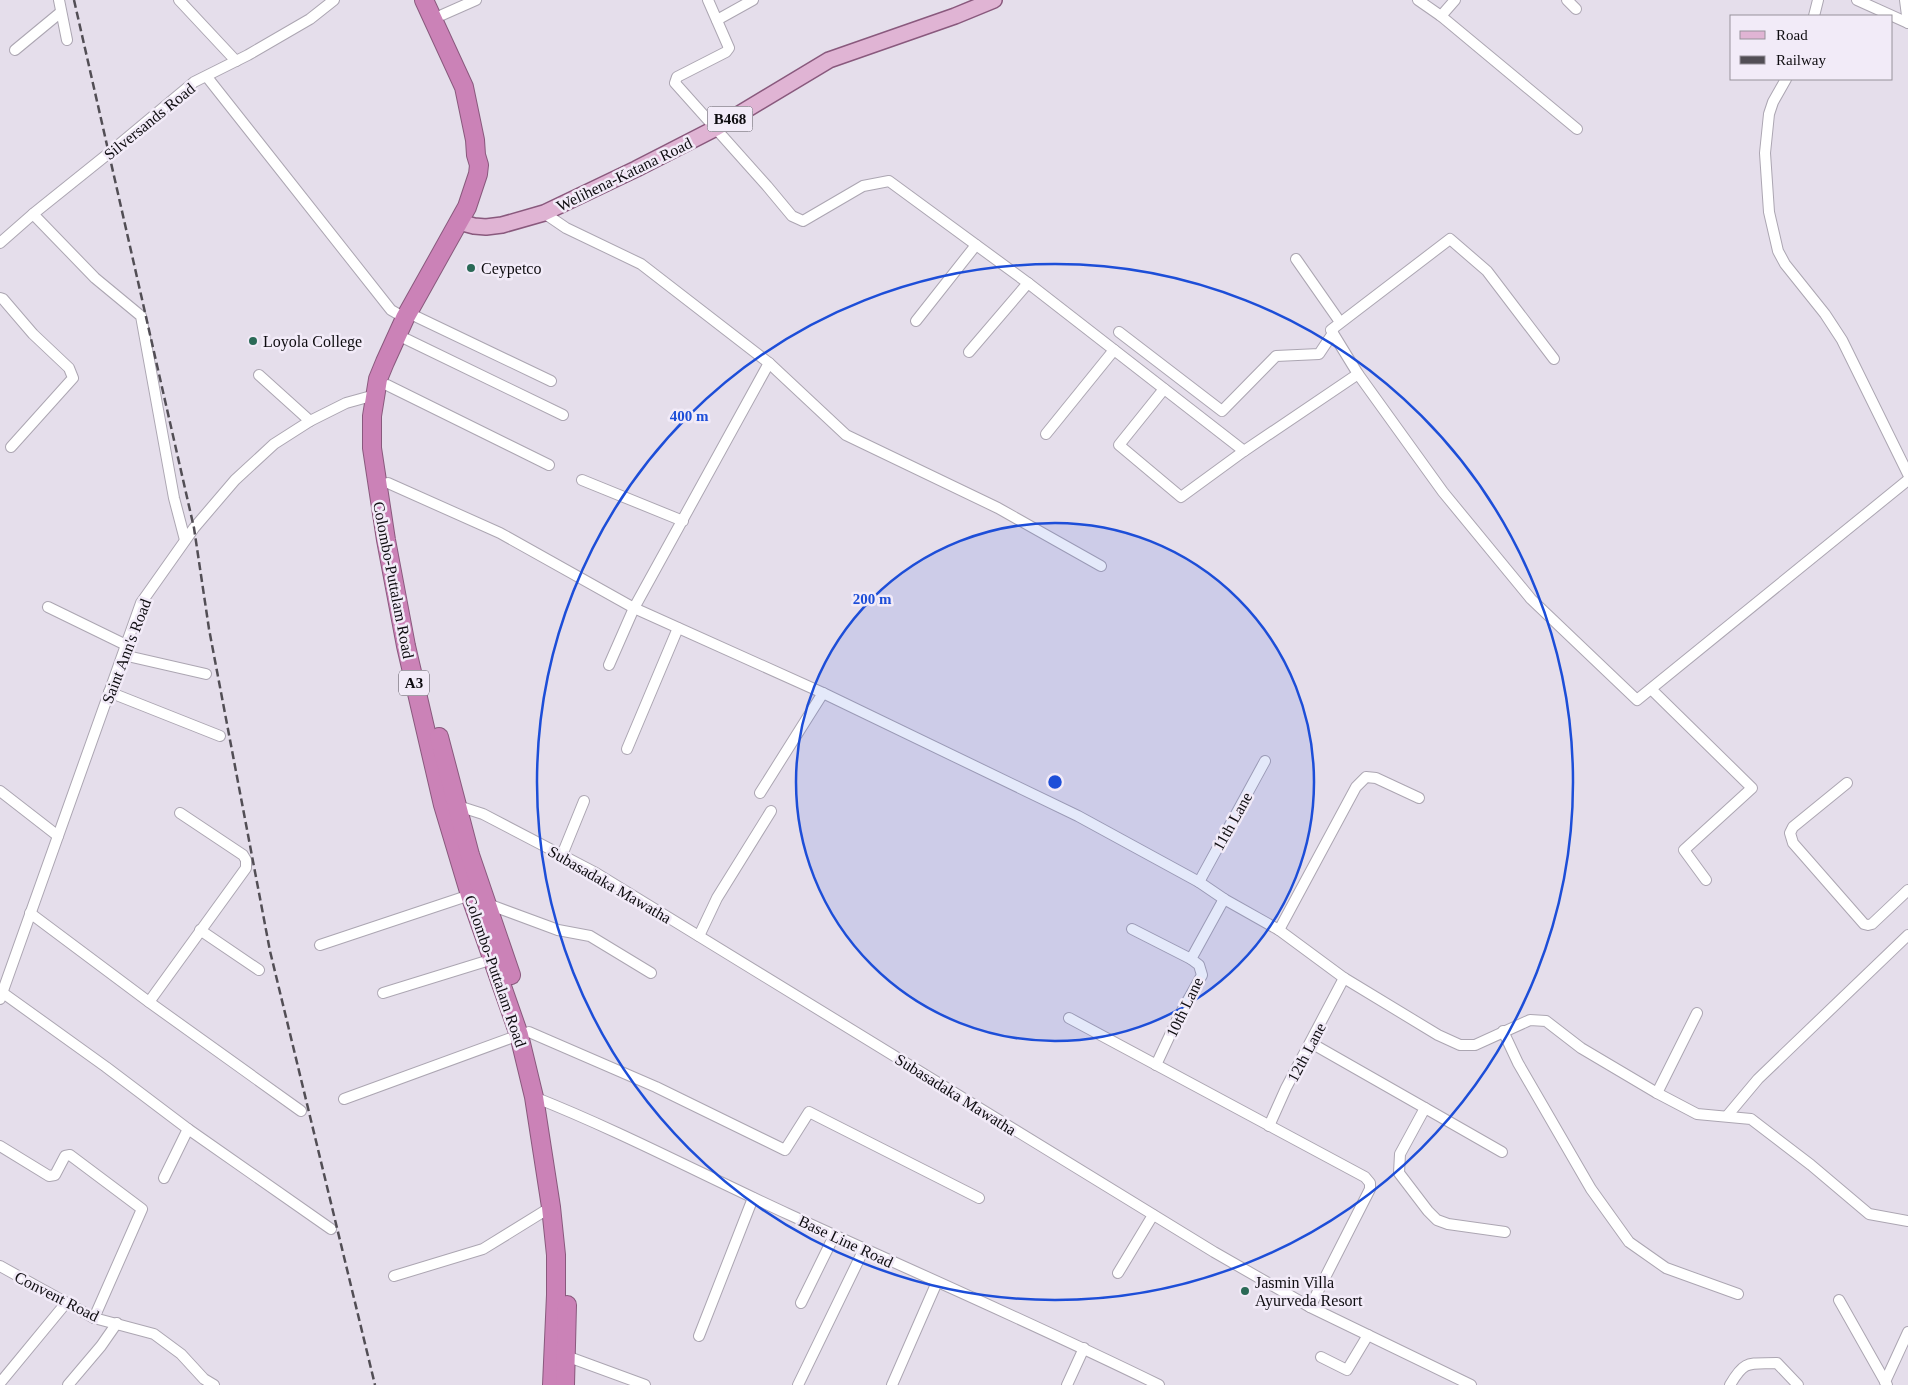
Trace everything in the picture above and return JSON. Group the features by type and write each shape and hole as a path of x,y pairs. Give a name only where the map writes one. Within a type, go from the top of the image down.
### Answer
{"highway":[{"name":"Colombo-Puttalam Road","path":"424,0 464,87 475,140 479,166 478,174 462,223"},
{"name":"Colombo-Puttalam Road","path":"438,7 460,52 476,95 486,144 486,170 479,194 385,362 378,379 382,391 383,454 415,634 450,805"},
{"name":"Colombo-Puttalam Road","path":"411,317 406,339 372,416 372,448 377,488 406,646 493,959 524,1034"},
{"name":"Colombo-Puttalam Road","path":"476,900 516,989 563,1219 567,1255 565,1385"},
{"name":"Colombo-Puttalam Road","path":"539,1099 556,1255 552,1385"}],"main road":[{"name":"Welihena-Katana Road","path":"462,223 486,227 502,225 544,213 716,128 829,60 994,0"}],"street":[{"path":"59,0 67,40"},
{"path":"179,0 236,61"},
{"name":"Silversands Road","path":"0,243 194,82 236,61 310,18 334,0"},
{"path":"438,7 476,0"},
{"path":"708,0 729,48 726,52 677,77 675,83 792,216 803,222 863,186 889,181 1028,283 1244,451"},
{"path":"717,20 753,0"},
{"path":"1418,0 1441,16 1577,129"},
{"path":"1441,16 1455,0"},
{"path":"1567,0 1576,9"},
{"path":"1814,15 1818,0"},
{"path":"1857,0 1890,15"},
{"path":"1905,0 1908,23"},
{"path":"16,50 61,12"},
{"path":"1893,16 1908,23"},
{"path":"207,77 391,310 411,317 551,381"},
{"path":"1785,80 1773,102 1769,114 1765,153 1769,212 1778,251 1784,264 1825,314 1842,340 1908,474"},
{"path":"544,213 566,228 641,264 769,363 846,435 998,508 1101,566"},
{"path":"33,214 95,278 141,316 174,498 185,540"},
{"path":"1554,359 1488,271 1450,239 1331,330 1358,374 1443,492 1531,600 1637,700 1908,480"},
{"path":"916,321 976,245"},
{"path":"1296,259 1340,322"},
{"path":"969,352 1028,283"},
{"path":"0,298 4,299 33,334 69,368 73,378 10,447"},
{"path":"1119,332 1222,411 1276,356 1319,354 1333,333"},
{"path":"406,339 563,415"},
{"path":"1046,434 1114,350"},
{"path":"609,665 634,608 769,363"},
{"path":"1164,389 1118,446 1181,497 1244,451 1358,374"},
{"path":"259,375 310,421"},
{"path":"382,391 549,465"},
{"name":"Saint Ann's Road","path":"1,996 141,603 185,540 235,480 274,444 310,421 346,403 382,391"},
{"path":"582,480 683,521"},
{"path":"388,483 500,533 634,608 823,693 1078,816 1199,882 1224,899 1279,930 1344,978 1438,1035 1460,1045 1475,1046 1503,1031 1530,1020 1546,1021 1581,1048 1656,1093 1697,1114 1751,1119 1811,1165 1869,1214 1908,1221"},
{"path":"48,607 124,650 206,674"},
{"path":"627,749 678,628"},
{"path":"1651,689 1752,788 1684,850 1706,880"},
{"path":"109,692 220,736"},
{"path":"760,793 823,693"},
{"name":"11th Lane","path":"1199,882 1265,761"},
{"path":"1279,930 1356,787 1366,777 1376,778 1419,798"},
{"path":"1847,783 1793,827 1790,833 1793,843 1864,924 1872,924 1908,890"},
{"path":"0,791 58,836"},
{"path":"562,855 584,801"},
{"name":"Subasadaka Mawatha","path":"450,805 483,814 596,873 1214,1252 1310,1307 1471,1385"},
{"path":"698,936 716,898 771,811"},
{"path":"149,1002 244,872 246,860 243,855 180,813"},
{"name":"10th Lane","path":"1156,1065 1177,1020 1202,974 1199,965 1191,960 1224,899"},
{"path":"320,945 476,900 558,930 590,936 651,973"},
{"path":"30,913 149,1002 301,1111"},
{"path":"1132,929 1191,960"},
{"path":"200,930 259,970"},
{"path":"1727,1116 1764,1072 1908,935"},
{"path":"383,993 493,959"},
{"name":"12th Lane","path":"1269,1126 1286,1088 1344,978"},
{"path":"1,996 106,1067 188,1129 331,1229"},
{"path":"1656,1093 1697,1013"},
{"path":"1069,1018 1365,1177 1370,1183 1370,1189 1310,1307"},
{"path":"1503,1031 1518,1063 1591,1189 1629,1242 1666,1268 1738,1294"},
{"path":"344,1099 524,1034 656,1087 785,1150 810,1112 979,1198"},
{"path":"1311,1043 1502,1152"},
{"name":"Base Line Road","path":"539,1099 834,1236 1084,1348 1148,1382 1159,1385"},
{"path":"1425,1108 1400,1154 1399,1173 1437,1220 1448,1224 1506,1232"},
{"path":"164,1178 188,1129"},
{"path":"0,1146 49,1176 55,1174 65,1156 70,1155 142,1209 94,1318"},
{"path":"699,1336 753,1198"},
{"path":"394,1276 483,1249 551,1207"},
{"path":"1118,1273 1153,1215"},
{"path":"801,1303 834,1236"},
{"path":"798,1385 864,1249"},
{"name":"Convent Road","path":"0,1266 94,1318 154,1334 181,1354 204,1379 214,1385"},
{"path":"892,1385 937,1282"},
{"path":"1839,1300 1886,1383"},
{"path":"0,1383 66,1303"},
{"path":"68,1385 101,1346 117,1323"},
{"path":"1886,1383 1908,1332"},
{"path":"1321,1357 1347,1370 1368,1335"},
{"path":"1067,1385 1084,1348"},
{"path":"566,1356 645,1385"},
{"path":"1730,1385 1743,1366 1777,1363 1798,1385"}],"railway":[{"path":"74,0 194,528 209,629 270,951 375,1385"}],"place":[{"name":"Ceypetco","path":"471,268"},
{"name":"Loyola College","path":"253,341"},
{"name":"Jasmin Villa Ayurveda Resort","path":"1245,1291"}]}
